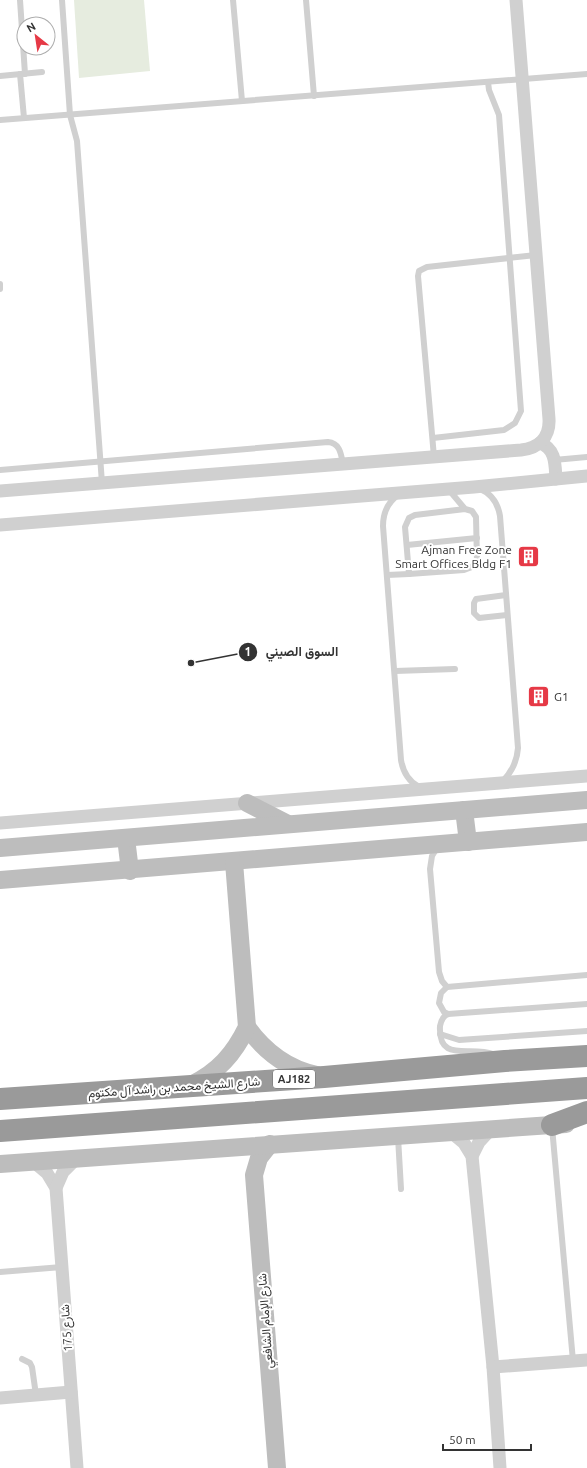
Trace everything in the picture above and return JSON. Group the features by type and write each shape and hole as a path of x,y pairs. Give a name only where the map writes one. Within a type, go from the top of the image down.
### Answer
{"highway":[{"name":"شارع الشيخ محمد بن راشد آل مكتوم","path":"0,1099 324,1077 505,1061 587,1056"},
{"path":"0,1130 587,1088"},
{"path":"552,1125 587,1112"}],"street":[{"path":"0,491 521,450 533,448 540,444 546,436 550,424 516,0"},
{"path":"540,444 551,451 554,460 556,479"},
{"path":"0,525 474,487 587,476"},
{"path":"0,823 587,776"},
{"path":"0,848 587,800"},
{"path":"247,803 288,824"},
{"path":"464,810 468,842"},
{"path":"0,880 130,871 587,832"},
{"path":"126,838 130,871"},
{"path":"188,1086 204,1079 226,1061 240,1042 247,1027 234,862"},
{"path":"247,1027 256,1040 280,1061 294,1068 324,1077"},
{"path":"0,1164 587,1123"},
{"path":"472,1156 479,1142 490,1130"},
{"path":"452,1133 464,1143 472,1156 500,1468"},
{"name":"شارع الإمام الشافعي","path":"270,1144 259,1158 254,1175 277,1468"},
{"name":"شارع الإمام الشافعي","path":"232,1148 245,1160 254,1175"},
{"path":"56,1188 63,1172 76,1159"},
{"name":"شارع 175","path":"34,1162 47,1173 56,1188 77,1468"},
{"path":"492,1367 587,1360"},
{"path":"0,1398 71,1392"}],"lane":[{"path":"20,0 24,118"},
{"path":"62,0 70,115 77,141 102,483"},
{"path":"233,0 242,101"},
{"path":"306,0 314,96"},
{"path":"0,76 42,72"},
{"path":"0,120 587,74"},
{"path":"433,438 504,430 515,423 519,417 522,405 499,115 489,90 488,82"},
{"path":"434,457 419,271 427,266 536,255"},
{"path":"0,284 0,289"},
{"path":"0,470 328,442 335,444 340,450 343,464"},
{"path":"554,460 587,457"},
{"path":"474,487 492,497 499,510 518,748 518,756 512,770 502,782"},
{"path":"448,489 465,509"},
{"path":"400,493 389,504 383,518 402,767 412,783 424,789"},
{"path":"387,575 409,574 464,570 472,567 478,557 476,516 472,511 465,509 412,516 405,523 409,574"},
{"path":"407,545 477,538"},
{"path":"506,595 476,599 474,603 474,613 479,618 507,615"},
{"path":"395,671 455,669"},
{"path":"440,844 432,856 430,869 439,972 442,981 448,987"},
{"path":"587,975 448,987 441,993 439,1002 444,1012 448,1014 587,1004"},
{"path":"448,1014 441,1022 440,1034 442,1044 448,1050 484,1051 505,1061"},
{"path":"440,1034 459,1040 587,1031"},
{"path":"552,1125 573,1361"},
{"path":"397,1136 401,1188"},
{"path":"0,1272 62,1267"},
{"path":"22,1359 30,1363 32,1367 36,1395"}],"shaded area":[{"path":"74,0 144,0 150,71 79,78"}],"place":[{"name":"Ajman Free Zone Smart Offices Bldg F1","path":"528,556"},
{"name":"السوق الصيني","path":"191,663"},
{"name":"G1","path":"539,696"}]}
